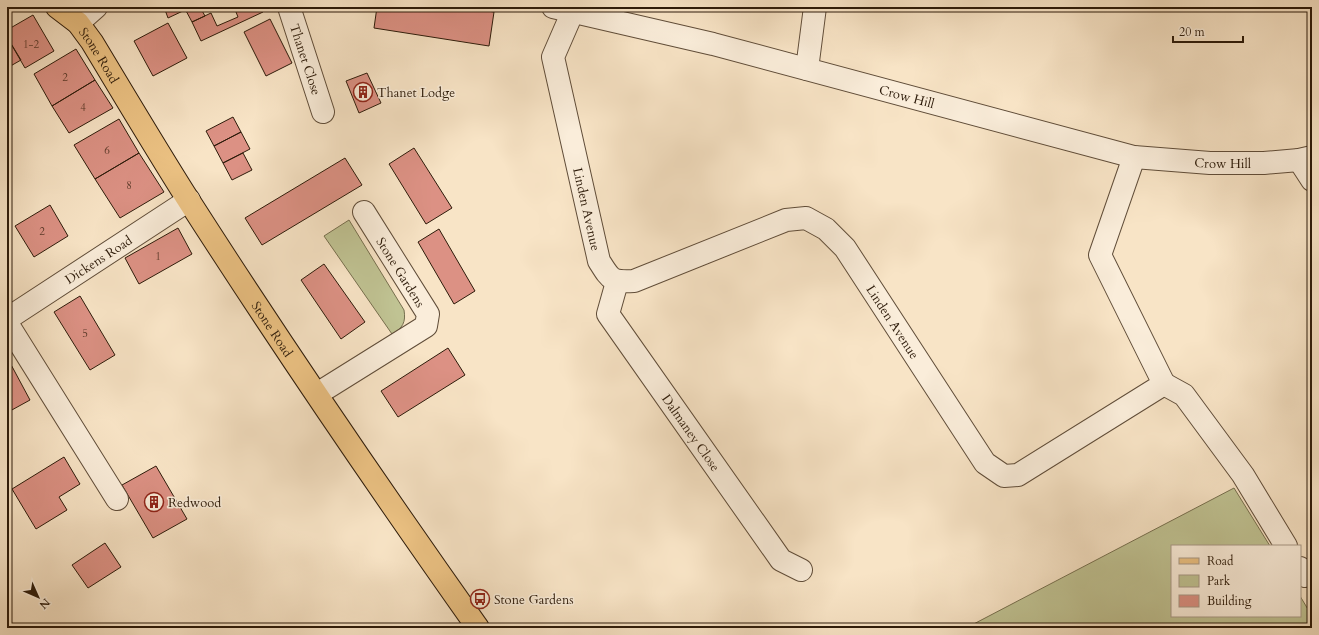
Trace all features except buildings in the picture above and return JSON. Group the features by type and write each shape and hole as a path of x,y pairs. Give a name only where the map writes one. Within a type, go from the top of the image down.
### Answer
{"main road":[{"name":"Stone Road","path":"57,7 78,23 92,42 188,200 317,394 478,628"}],"street":[{"path":"78,23 96,7"},
{"name":"Thanet Close","path":"289,7 323,112"},
{"path":"807,69 815,7"},
{"name":"Crow Hill","path":"563,9 713,44 1134,157 1210,163 1264,163 1306,159"},
{"name":"Linden Avenue","path":"563,9 553,57 599,261 607,275 617,282 634,281 786,220 806,218 826,228 845,248 985,462 1004,476 1018,475 1164,384"},
{"path":"1134,157 1100,255 1164,384 1184,395 1243,475 1285,545"},
{"path":"1306,159 1312,180"},
{"name":"Dickens Road","path":"7,319 188,200"},
{"name":"Stone Gardens","path":"317,394 426,326 428,314 364,212"},
{"name":"Dalmaney Close","path":"617,282 608,314 781,560 801,570"},
{"path":"7,323 117,499"}],"green space":[{"path":"349,220 404,310 405,318 403,324 392,334 324,236"},
{"path":"1234,488 1269,545 1171,545 1171,617 1301,617 1301,598 1312,616 1312,628 966,628"}],"place":[{"name":"Thanet Lodge","path":"363,92"},
{"name":"Redwood","path":"154,502"},
{"name":"Stone Gardens","path":"480,599"}]}
